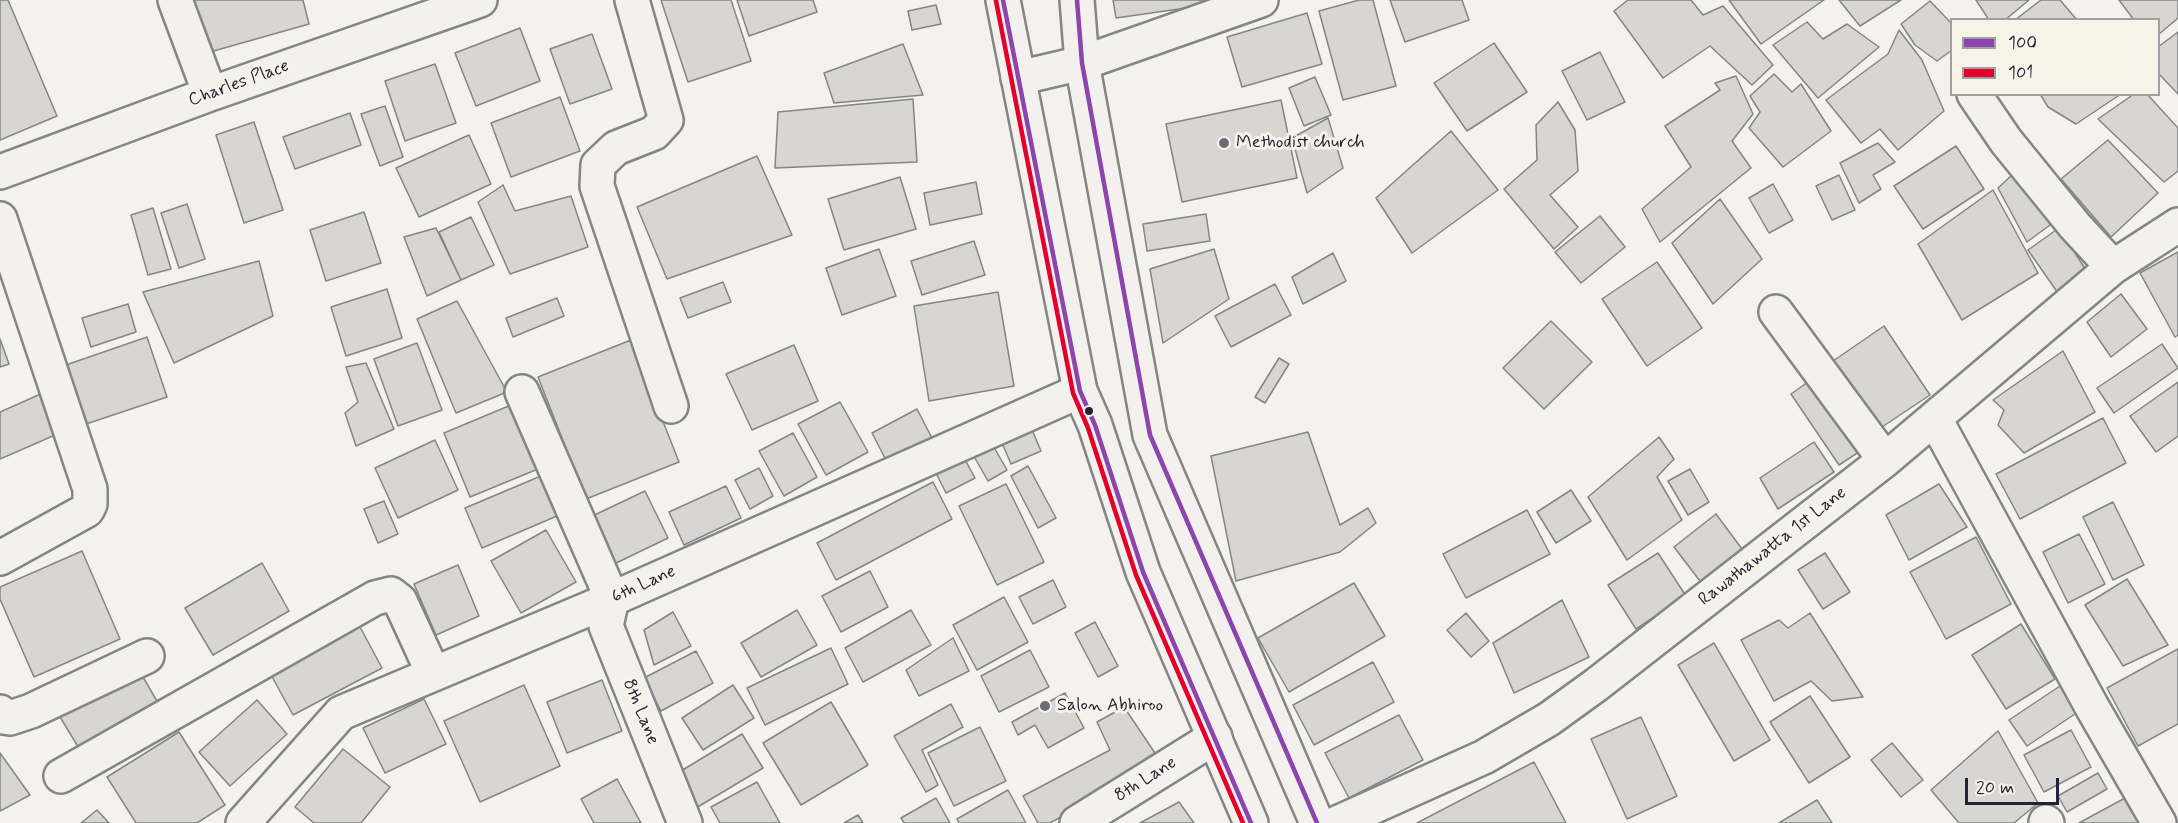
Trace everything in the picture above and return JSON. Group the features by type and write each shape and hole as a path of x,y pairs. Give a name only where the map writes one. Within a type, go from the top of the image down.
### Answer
{"main road":[{"path":"175,0 210,94"},
{"name":"Charles Place","path":"0,172 210,94 480,0"},
{"path":"632,0 666,120 654,133 616,148 598,165 597,186 671,406"},
{"path":"1003,0 1080,391 1095,425 1143,572 1251,823"},
{"path":"1077,0 1082,63 1150,435 1317,823"},
{"path":"1018,78 1082,63 1261,0"},
{"path":"1975,96 2006,141 2075,226 2113,267"},
{"path":"0,219 90,489 90,504 87,510 0,558"},
{"name":"Rawathawatta 1st Lane","path":"1337,823 1484,757 1549,718 1596,685 1885,460 2113,267 2178,225"},
{"path":"1776,312 1885,460"},
{"name":"6th Lane","path":"256,819 341,713 612,599 1080,391"},
{"path":"522,392 612,599"},
{"path":"1935,419 2092,707 2159,823"},
{"path":"61,776 375,598 391,594 400,602 433,673"},
{"name":"8th Lane","path":"612,599 606,626 685,823"},
{"path":"0,712 3,717 10,718 31,711 147,656"},
{"name":"8th Lane","path":"1077,823 1215,737"}],"building":[{"path":"0,0 8,0 57,116 0,140"},
{"path":"188,0 303,0 309,24 203,54"},
{"path":"661,0 731,0 751,61 688,82"},
{"path":"737,0 813,0 817,12 749,36"},
{"path":"1113,0 1216,0 1214,4 1116,18"},
{"path":"1359,0 1373,0 1396,86 1343,100 1319,11"},
{"path":"1390,0 1462,0 1469,20 1405,42"},
{"path":"1628,0 1691,0 1703,15 1723,6 1773,65 1752,85 1710,46 1663,78 1614,11"},
{"path":"1729,0 1824,0 1761,44"},
{"path":"1839,0 1901,0 1860,26"},
{"path":"1976,0 2029,0 2007,18 1988,18"},
{"path":"2041,0 2060,0 2075,18 2018,18"},
{"path":"2119,0 2178,0 2178,18 2160,33 2160,18 2132,18"},
{"path":"1930,1 1950,22 1950,51 1937,61 1915,45 1901,24"},
{"path":"936,5 941,24 912,30 908,11"},
{"path":"1307,13 1322,64 1242,87 1227,37"},
{"path":"1807,22 1823,39 1847,24 1879,47 1818,98 1773,45"},
{"path":"520,28 540,81 476,106 455,53"},
{"path":"1899,30 1922,60 1944,111 1898,150 1880,129 1861,143 1826,100 1888,54"},
{"path":"2178,32 2178,94 2160,75 2160,46"},
{"path":"592,34 612,89 570,104 550,49"},
{"path":"1494,43 1527,92 1467,131 1434,83"},
{"path":"903,44 923,95 834,103 824,73"},
{"path":"1600,52 1625,102 1587,120 1562,71"},
{"path":"435,64 456,123 405,141 385,81"},
{"path":"1774,74 1792,92 1801,84 1831,131 1783,167 1749,128 1760,112 1750,96"},
{"path":"1736,76 1753,114 1732,141 1751,168 1660,242 1642,209 1691,167 1665,126 1720,90 1715,83"},
{"path":"1315,77 1331,115 1304,126 1289,88"},
{"path":"2041,96 2118,96 2076,124 2048,107"},
{"path":"2131,96 2149,96 2178,128 2178,171 2164,182 2098,119"},
{"path":"560,97 580,151 511,177 491,123"},
{"path":"913,99 917,162 775,168 778,112"},
{"path":"1281,100 1297,178 1182,202 1166,124"},
{"path":"1558,102 1575,130 1578,171 1550,195 1578,227 1554,249 1504,189 1537,160 1536,125"},
{"path":"385,106 403,157 380,166 361,114"},
{"path":"350,113 361,145 295,169 283,137"},
{"path":"1328,118 1343,168 1307,193 1292,138"},
{"path":"254,122 283,210 244,223 216,135"},
{"path":"1451,131 1498,190 1412,253 1376,198"},
{"path":"469,135 491,184 419,217 396,168"},
{"path":"2108,140 2158,193 2111,237 2061,179"},
{"path":"1878,143 1895,162 1873,175 1881,189 1859,203 1840,163"},
{"path":"1956,146 1984,189 1923,229 1894,186"},
{"path":"757,156 792,235 667,279 637,207"},
{"path":"2013,174 2054,222 2027,242 1998,188"},
{"path":"1839,175 1855,210 1832,220 1816,186"},
{"path":"900,177 916,229 844,250 828,199"},
{"path":"976,182 982,214 930,225 924,193"},
{"path":"1773,184 1793,220 1769,233 1749,198"},
{"path":"503,185 515,211 571,196 588,247 510,274 478,202"},
{"path":"1993,190 2038,273 1962,320 1918,244"},
{"path":"1720,199 1762,259 1713,304 1672,243"},
{"path":"187,204 205,259 179,268 161,213"},
{"path":"153,208 171,269 148,275 131,215"},
{"path":"364,212 381,263 326,281 310,230"},
{"path":"1206,214 1210,241 1147,251 1143,224"},
{"path":"1600,216 1625,247 1581,283 1555,252"},
{"path":"471,217 494,265 461,280 439,232"},
{"path":"436,228 461,280 427,296 404,237"},
{"path":"2059,228 2091,278 2060,296 2028,250"},
{"path":"974,241 985,275 922,295 911,261"},
{"path":"879,249 896,296 842,315 826,268"},
{"path":"1214,249 1229,299 1163,343 1150,269"},
{"path":"2178,252 2178,335 2175,337 2140,273"},
{"path":"1333,253 1346,281 1303,304 1292,277"},
{"path":"259,261 273,316 174,363 143,292"},
{"path":"1657,262 1702,328 1647,366 1602,299"},
{"path":"723,282 731,302 688,318 680,298"},
{"path":"1275,284 1291,315 1231,347 1215,316"},
{"path":"387,289 402,338 346,356 331,307"},
{"path":"998,292 1014,386 929,401 914,306"},
{"path":"2121,294 2147,329 2111,357 2087,322"},
{"path":"557,298 564,316 513,337 506,318"},
{"path":"457,301 507,392 456,413 417,319"},
{"path":"128,304 136,332 91,347 82,318"},
{"path":"1551,321 1592,362 1544,409 1503,368"},
{"path":"1884,326 1930,395 1879,429 1833,361"},
{"path":"147,337 167,397 83,425 63,366"},
{"path":"0,339 9,364 0,367"},
{"path":"631,340 679,462 586,499 538,377"},
{"path":"417,343 442,410 398,426 374,359"},
{"path":"2162,344 2178,368 2114,413 2097,388"},
{"path":"794,345 818,401 752,430 726,374"},
{"path":"2063,351 2095,412 2024,453 1998,425 2004,410 1993,400"},
{"path":"1279,358 1289,364 1265,403 1255,397"},
{"path":"366,363 394,429 356,446 345,413 358,402 346,367"},
{"path":"1815,377 1865,448 1839,465 1791,394"},
{"path":"2178,382 2178,436 2156,452 2130,416"},
{"path":"45,392 62,432 0,459 0,412"},
{"path":"840,402 868,452 826,475 798,424"},
{"path":"511,405 538,469 470,497 444,433"},
{"path":"917,409 933,440 888,464 872,433"},
{"path":"2103,418 2126,463 2020,519 1996,474"},
{"path":"1032,430 1041,451 1011,464 1002,443"},
{"path":"1308,432 1340,525 1368,508 1376,523 1340,552 1236,581 1211,456"},
{"path":"793,433 817,477 784,496 759,451"},
{"path":"1659,437 1674,459 1657,477 1682,520 1627,560 1588,497"},
{"path":"435,440 458,490 398,518 375,468"},
{"path":"991,442 1007,470 988,481 972,453"},
{"path":"1814,442 1834,472 1778,509 1760,478"},
{"path":"962,454 975,478 946,493 934,469"},
{"path":"1028,466 1056,518 1038,528 1011,476"},
{"path":"759,468 773,496 750,509 735,480"},
{"path":"1690,469 1709,502 1688,515 1668,481"},
{"path":"548,473 564,513 482,548 465,508"},
{"path":"933,482 952,519 836,580 817,543"},
{"path":"1006,484 1044,562 997,585 959,506"},
{"path":"1939,484 1967,527 1909,560 1886,515"},
{"path":"726,486 741,518 684,545 669,512"},
{"path":"1571,490 1591,521 1556,543 1537,512"},
{"path":"645,491 668,538 610,566 586,519"},
{"path":"384,501 398,534 378,543 364,509"},
{"path":"2113,502 2144,565 2113,580 2083,517"},
{"path":"1527,510 1550,554 1466,598 1443,554"},
{"path":"1716,514 1745,553 1703,585 1674,547"},
{"path":"546,530 576,582 521,613 491,561"},
{"path":"2079,534 2105,584 2068,603 2043,552"},
{"path":"1976,537 2011,604 1946,639 1910,572"},
{"path":"82,551 120,639 34,677 0,599 0,587"},
{"path":"1658,553 1686,596 1636,629 1608,585"},
{"path":"1825,553 1850,592 1823,609 1798,570"},
{"path":"262,563 289,611 213,655 185,608"},
{"path":"458,565 479,616 436,635 414,584"},
{"path":"870,571 888,607 841,632 822,596"},
{"path":"2127,579 2168,645 2123,666 2085,605"},
{"path":"1053,580 1066,607 1033,624 1019,597"},
{"path":"1354,583 1385,636 1289,692 1258,638"},
{"path":"1004,597 1028,642 977,670 953,625"},
{"path":"1562,600 1589,657 1514,693 1493,643"},
{"path":"797,610 817,645 761,677 741,643"},
{"path":"911,610 931,645 863,682 845,648"},
{"path":"673,612 691,646 654,665 644,630"},
{"path":"1466,613 1489,641 1471,657 1447,630"},
{"path":"1810,613 1863,697 1832,701 1811,681 1774,701 1741,640 1779,620 1788,628"},
{"path":"1095,622 1118,666 1098,677 1075,633"},
{"path":"2021,624 2055,679 2006,709 1972,655"},
{"path":"359,625 382,668 293,715 270,673"},
{"path":"953,638 969,671 919,696 906,670"},
{"path":"1714,643 1770,740 1734,761 1678,665"},
{"path":"831,648 848,684 765,725 747,688"},
{"path":"2178,649 2178,724 2138,746 2107,688"},
{"path":"1030,650 1049,687 999,712 981,676"},
{"path":"696,651 713,683 661,711 644,678"},
{"path":"1373,662 1394,702 1314,745 1293,705"},
{"path":"136,665 161,708 83,755 57,712"},
{"path":"602,680 622,731 567,753 547,702"},
{"path":"524,685 560,766 480,802 444,721"},
{"path":"733,685 754,718 703,750 682,718"},
{"path":"2060,686 2078,712 2027,746 2009,720"},
{"path":"1065,693 1084,728 1048,748 1035,725 1018,735 1012,722"},
{"path":"1810,696 1850,757 1809,783 1770,722"},
{"path":"424,699 446,744 385,773 363,728"},
{"path":"257,700 287,734 230,786 199,752"},
{"path":"831,702 868,765 801,805 763,743"},
{"path":"951,704 963,727 922,750 938,785 926,792 894,736"},
{"path":"1124,707 1161,762 1050,823 1038,823 1023,796 1110,750 1097,722"},
{"path":"1399,715 1423,760 1349,798 1325,753"},
{"path":"1641,717 1677,796 1627,819 1591,739"},
{"path":"980,727 1006,781 954,806 928,753"},
{"path":"2071,730 2091,767 2044,792 2024,755"},
{"path":"1998,731 2038,803 2014,823 1959,823 1931,790"},
{"path":"179,732 225,805 197,823 136,823 107,777"},
{"path":"742,734 763,768 696,808 676,774"},
{"path":"1892,743 1923,780 1901,797 1871,760"},
{"path":"343,749 390,787 361,823 314,823 295,807"},
{"path":"0,753 30,795 0,811"},
{"path":"1534,762 1566,823 1417,823"},
{"path":"2098,773 2107,789 2067,812 2058,796"},
{"path":"617,779 641,823 594,823 581,799"},
{"path":"757,782 780,823 720,823 711,807"},
{"path":"1008,790 1026,823 959,823 957,819"},
{"path":"936,798 950,823 904,823 901,818"},
{"path":"2125,798 2139,823 2079,823"},
{"path":"1817,800 1832,823 1779,823"},
{"path":"1179,802 1194,823 1140,823"},
{"path":"97,810 109,823 81,823"},
{"path":"858,815 863,823 844,823"}],"transit line":[{"name":"100","path":"1003,0 1080,391 1095,425 1143,572 1251,823"},
{"name":"100","path":"1077,0 1082,63 1150,435 1317,823"},
{"name":"101","path":"996,1 1073,393 1088,428 1136,575 1243,823"}],"place":[{"name":"Methodist church","path":"1224,143"},
{"name":"Salon Abhiroo","path":"1045,706"}]}
